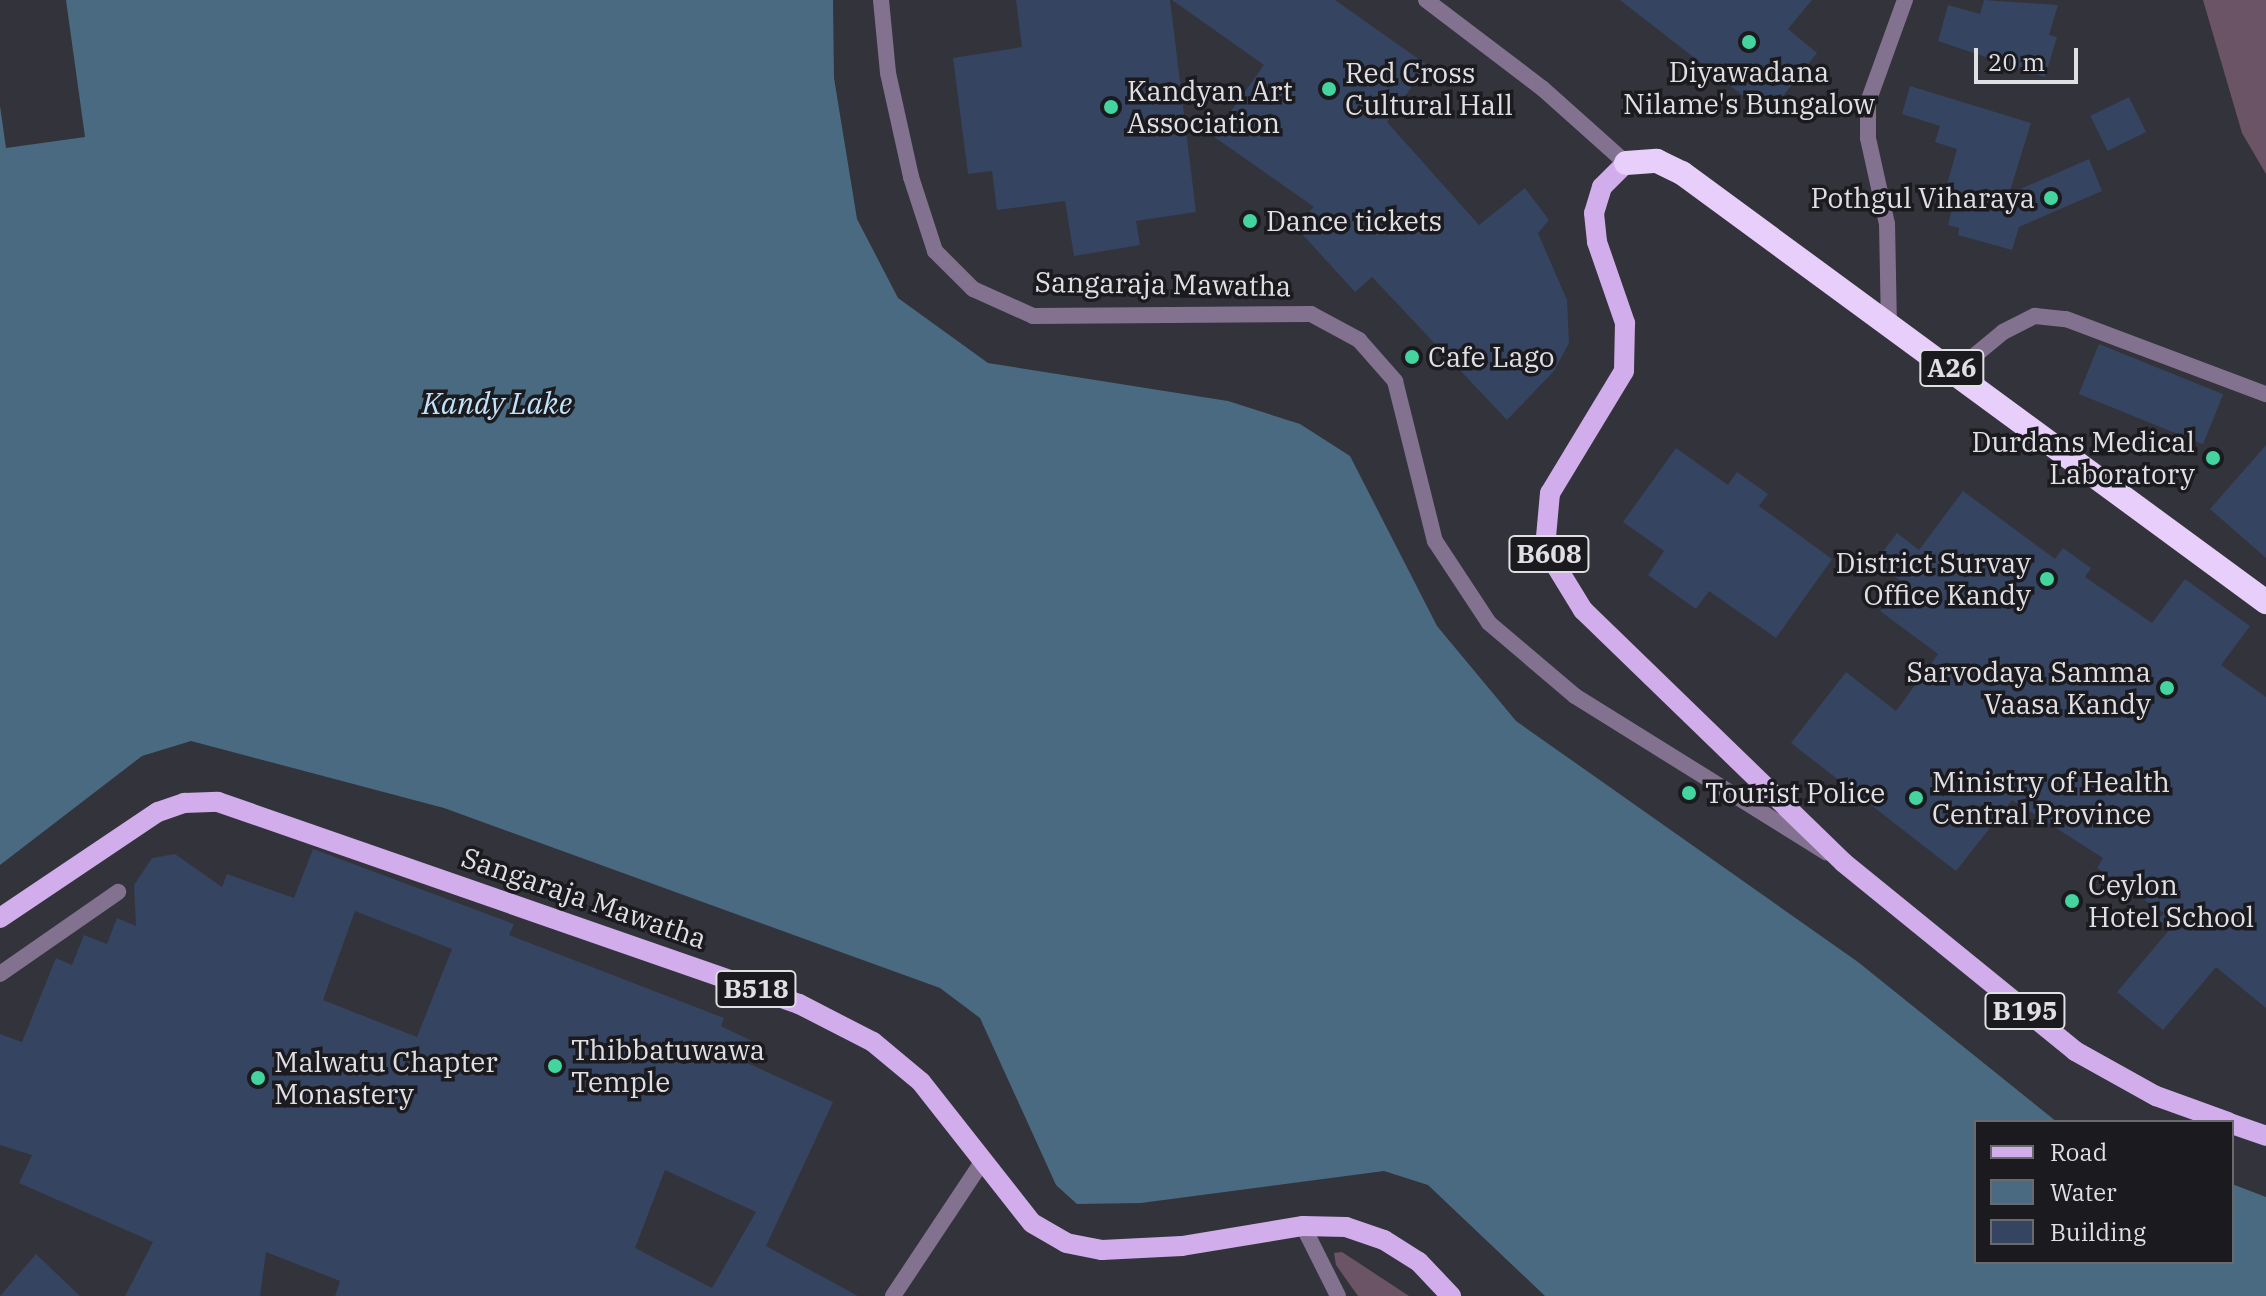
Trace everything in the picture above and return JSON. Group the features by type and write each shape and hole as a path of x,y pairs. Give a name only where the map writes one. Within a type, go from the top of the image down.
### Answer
{"highway":[{"name":"A26","path":"1626,163 1657,161 1682,173 1889,327 1956,371 2266,602"}],"main road":[{"name":"B608","path":"1626,163 1602,187 1594,213 1597,242 1625,323 1624,371 1550,493 1545,548 1583,610 1844,863"},
{"name":"Sangaraja Mawatha","path":"0,918 158,812 184,803 218,802 799,1004 873,1042 921,1082 1032,1223 1066,1243 1102,1250 1182,1246 1303,1226 1346,1227 1384,1240 1419,1262 1451,1296"},
{"name":"Sangaraja Mawatha","path":"1844,863 2075,1051 2156,1096 2222,1120"},
{"name":"Sangaraja Mawatha","path":"2234,1124 2266,1136"}],"street":[{"name":"Sangaraja Mawatha","path":"881,0 888,73 911,177 935,251 973,289 1033,316 1311,314 1359,340 1395,381 1435,541 1489,623 1575,696 1844,863"},
{"path":"1426,0 1542,88 1626,163"},
{"path":"1889,327 1887,224 1868,138 1868,102 1905,0"},
{"path":"1956,371 2003,332 2035,316 2066,319 2266,394"},
{"path":"0,974 118,892"},
{"path":"893,1296 982,1162"},
{"path":"1303,1226 1338,1296"}],"shaded area":[{"path":"2203,0 2266,0 2266,174 2242,133"},
{"path":"1342,1252 1409,1296 1358,1296 1336,1265 1334,1253"}],"water":[{"name":"Kandy Lake","path":"66,0 833,0 834,78 857,219 898,298 988,363 1228,401 1300,424 1350,456 1437,626 1516,721 1858,962 2055,1120 1974,1120 1974,1264 2234,1264 2234,1185 2266,1197 2266,1296 1545,1296 1428,1185 1384,1171 1141,1203 1077,1204 1056,1185 980,1018 940,988 444,808 191,741 142,756 0,865 0,106 6,148 85,137"}],"building":[{"path":"1016,0 1170,0 1196,212 1136,221 1140,245 1074,256 1065,201 997,210 992,171 968,174 953,58 1022,47"},
{"path":"1172,0 1335,0 1427,65 1387,122 1479,225 1525,188 1549,220 1538,233 1567,300 1569,343 1554,371 1507,420 1372,277 1355,292 1294,225 1314,207 1213,136 1264,65"},
{"path":"1620,0 1812,0 1788,29 1817,53 1768,115"},
{"path":"1984,0 2058,5 2049,35 2057,37 2045,77 1938,41 1948,5 1980,14"},
{"path":"1910,86 2031,123 2009,194 2089,159 2102,191 2019,227 2012,250 1958,235 1959,228 1948,225 1952,209 1941,206 1957,149 1935,142 1940,126 1902,114"},
{"path":"2129,97 2146,132 2107,151 2090,116"},
{"path":"2099,344 2223,394 2203,444 2079,394"},
{"path":"2266,445 2266,558 2210,509"},
{"path":"1676,448 1728,485 1737,472 1768,494 1759,506 1832,559 1776,638 1709,591 1696,609 1648,575 1664,551 1623,522"},
{"path":"1963,491 2055,559 2063,548 2091,568 2085,577 2152,623 2185,579 2250,626 2221,665 2266,697 2266,1008 2216,967 2163,1030 2117,992 2170,929 2158,919 2164,913 2097,868 2103,858 2012,800 1956,871 1791,743 1846,672 1896,711 1938,654 1880,611 1902,582 1875,562 1897,533 1919,550"},
{"path":"313,849 514,924 509,935 724,1018 721,1026 752,1041 743,1061 833,1102 766,1246 858,1296 335,1296 340,1281 266,1252 260,1296 125,1296 153,1242 19,1183 32,1155 0,1145 0,1034 22,1042 56,958 72,965 84,935 107,944 117,918 136,926 134,885 152,858 175,854 222,887 227,874 294,898","holes":["355,911 452,949 417,1037 323,1000","665,1170 756,1212 712,1288 635,1248"]},
{"path":"36,1254 80,1296 0,1296"}],"place":[{"name":"Diyawadana Nilame's Bungalow","path":"1749,42"},
{"name":"Red Cross Cultural Hall","path":"1329,89"},
{"name":"Kandyan Art Association","path":"1111,107"},
{"name":"Pothgul Viharaya","path":"2051,198"},
{"name":"Dance tickets","path":"1250,221"},
{"name":"Cafe Lago","path":"1412,357"},
{"name":"Durdans Medical Laboratory","path":"2213,458"},
{"name":"District Survay Office Kandy","path":"2047,579"},
{"name":"Sarvodaya Samma Vaasa Kandy","path":"2167,688"},
{"name":"Tourist Police","path":"1689,793"},
{"name":"Ministry of Health Central Province","path":"1916,798"},
{"name":"Ceylon Hotel School","path":"2072,901"},
{"name":"Thibbatuwawa Temple","path":"555,1066"},
{"name":"Malwatu Chapter Monastery","path":"258,1078"}]}
